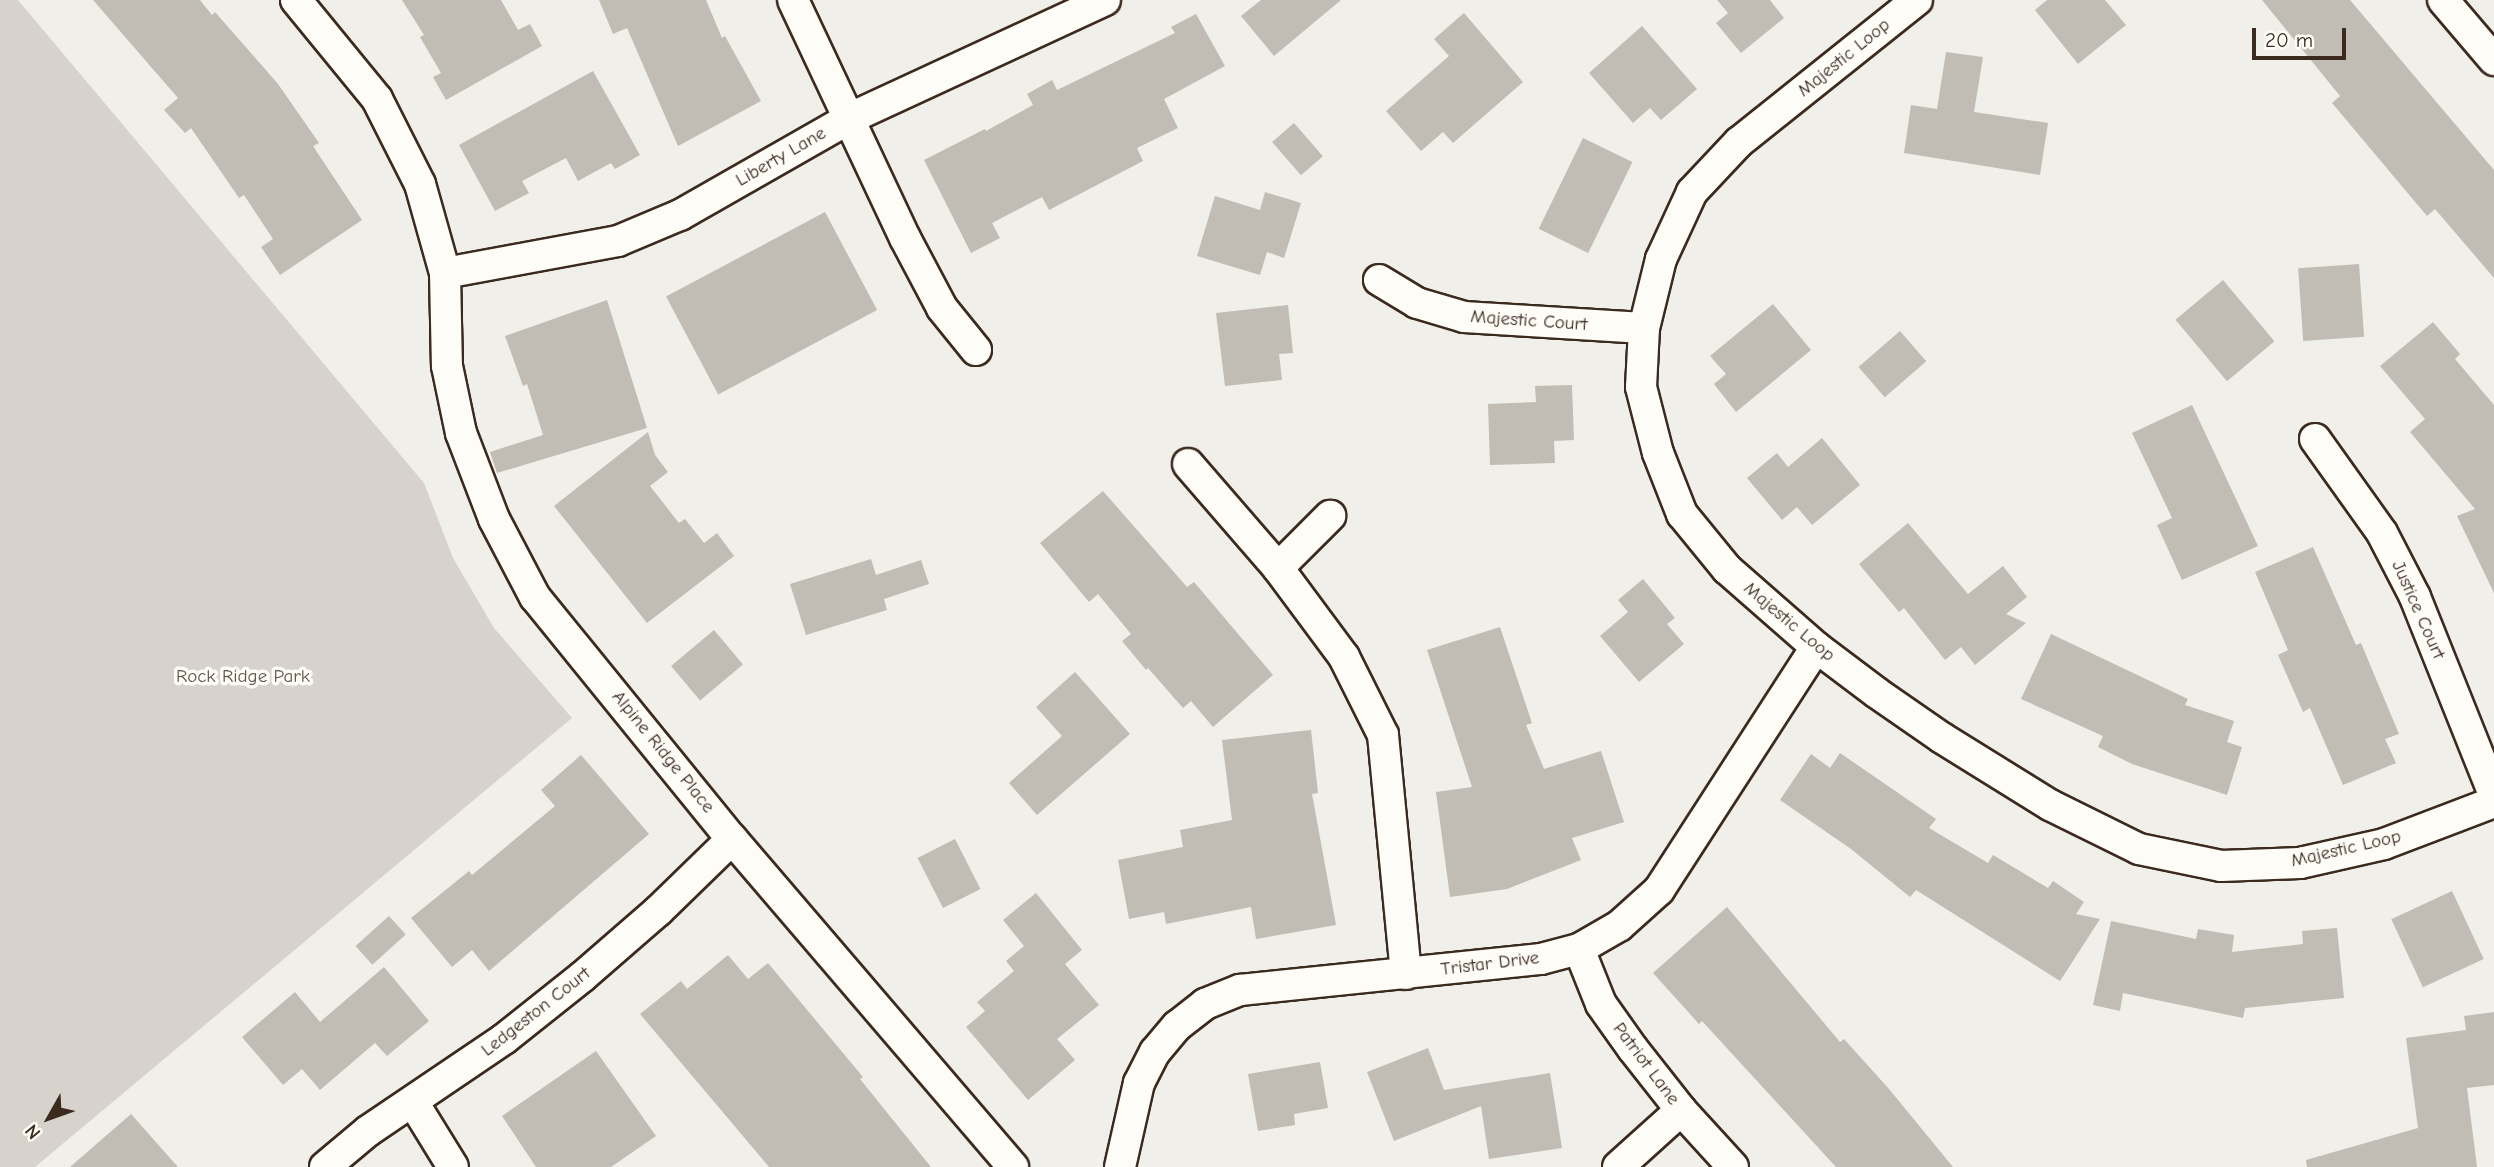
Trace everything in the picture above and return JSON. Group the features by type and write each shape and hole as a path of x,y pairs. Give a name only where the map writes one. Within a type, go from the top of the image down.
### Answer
{"street":[{"name":"Alpine Ridge Place","path":"296,0 377,99 420,184 445,273 447,366 461,433 494,519 536,597 732,839 1013,1167"},
{"path":"793,0 848,119 942,308 976,350"},
{"name":"Liberty Lane","path":"445,273 618,242 680,215 848,119 1105,0"},
{"name":"Majestic Loop","path":"1917,0 1739,142 1692,192 1661,259 1644,328 1641,387 1658,453 1682,514 1727,569 1816,647 1942,738 2050,805 2139,849 2221,866 2300,863 2384,844 2494,802"},
{"path":"2443,0 2494,60"},
{"name":"Majestic Court","path":"1379,280 1418,303 1464,317 1644,328"},
{"name":"Justice Court","path":"2315,439 2382,533 2415,597 2494,795"},
{"path":"1188,464 1278,568 1343,657 1383,735 1406,974"},
{"path":"1278,568 1330,516"},
{"name":"Tristar Drive","path":"1120,1167 1139,1083 1154,1052 1177,1026 1205,1004 1240,990 1541,959 1579,949 1619,926 1659,890 1816,647"},
{"name":"Ledgeston Court","path":"325,1167 368,1131 504,1040 582,978 658,911 732,839"},
{"name":"Patriot Lane","path":"1579,949 1601,1004 1681,1110 1733,1167"},
{"path":"413,1102 453,1167"},
{"path":"1618,1167 1681,1110"}],"green space":[{"name":"Rock Ridge Park","path":"0,0 18,0 424,483 453,558 494,628 572,718 35,1167 0,1167"}],"building":[{"path":"93,0 200,0 212,15 215,12 278,84 319,143 313,146 362,220 280,275 261,247 273,239 244,195 239,198 191,128 185,133 164,110 178,98"},
{"path":"402,0 501,0 518,30 530,24 542,46 446,100 433,77 441,73 420,37 424,35"},
{"path":"599,0 706,0 722,38 725,36 761,101 678,146 627,28 613,34"},
{"path":"1261,0 1341,0 1274,56 1241,16"},
{"path":"1717,0 1770,0 1784,18 1741,53 1716,23 1728,13"},
{"path":"2047,0 2105,0 2126,25 2078,64 2035,10"},
{"path":"2262,0 2350,0 2494,170 2494,278 2435,209 2427,216 2332,103 2340,96"},
{"path":"1464,13 1523,82 1453,143 1443,132 1421,151 1386,111 1449,56 1434,39"},
{"path":"1196,14 1225,66 1164,99 1178,128 1137,148 1143,161 1049,210 1042,197 992,223 1000,238 971,253 924,160 1033,105 1027,94 1052,80 1057,90 1175,33 1171,27"},
{"path":"1642,26 1697,89 1661,120 1650,108 1633,123 1589,73"},
{"path":"1946,52 1983,57 1974,112 2048,123 2040,175 1904,153 1911,105 1937,109"},
{"path":"593,71 640,155 615,169 611,163 578,181 566,158 522,181 529,193 495,211 459,145"},
{"path":"1294,123 1323,156 1301,175 1272,142"},
{"path":"1583,138 1632,162 1588,253 1539,229"},
{"path":"1265,192 1301,203 1284,258 1267,252 1260,275 1197,256 1215,196 1260,210"},
{"path":"825,212 877,310 718,395 666,297"},
{"path":"2359,264 2364,337 2303,341 2298,268"},
{"path":"2223,280 2274,341 2227,381 2176,320"},
{"path":"607,300 647,428 497,473 490,452 543,435 527,384 523,386 505,336"},
{"path":"1773,304 1811,350 1736,412 1714,384 1726,374 1710,356"},
{"path":"1288,305 1293,353 1279,354 1282,380 1225,386 1216,313"},
{"path":"2433,322 2460,354 2455,359 2494,405 2494,593 2457,516 2475,509 2410,432 2425,419 2380,366"},
{"path":"1900,331 1926,361 1885,397 1858,367"},
{"path":"1572,385 1574,440 1554,441 1555,463 1490,465 1488,404 1536,402 1535,386"},
{"path":"2192,405 2258,546 2182,580 2157,525 2172,518 2132,433"},
{"path":"648,432 655,455 668,472 650,486 679,523 685,519 704,543 717,533 734,556 647,623 554,506"},
{"path":"1822,438 1860,485 1812,525 1797,507 1782,520 1747,478 1777,453 1788,467"},
{"path":"1103,491 1187,587 1194,582 1273,675 1213,727 1191,701 1183,708 1148,668 1146,670 1122,641 1131,634 1098,594 1089,602 1040,543"},
{"path":"1908,523 1968,594 2003,566 2027,597 2006,614 2026,623 1975,665 1961,647 1945,660 1904,608 1899,612 1859,564"},
{"path":"2313,547 2356,645 2361,643 2399,734 2385,739 2396,763 2343,785 2310,708 2303,712 2278,655 2288,650 2255,572"},
{"path":"871,559 876,575 921,560 929,584 884,599 887,610 806,635 790,584"},
{"path":"1643,579 1675,618 1667,624 1684,644 1639,682 1600,636 1628,612 1618,600"},
{"path":"1500,627 1532,723 1526,725 1544,769 1601,751 1624,822 1572,838 1581,860 1507,889 1450,897 1436,792 1472,787 1427,650"},
{"path":"714,630 743,664 700,700 671,666"},
{"path":"2051,634 2188,699 2185,705 2234,721 2227,742 2242,747 2227,795 2132,764 2098,747 2103,736 2021,699"},
{"path":"1075,672 1130,734 1037,815 1009,783 1062,736 1036,707"},
{"path":"1311,730 1318,793 1312,794 1336,925 1256,939 1251,907 1166,924 1164,912 1129,919 1118,860 1183,847 1180,830 1232,820 1222,740"},
{"path":"1840,753 1936,819 1929,828 1988,863 1993,855 2048,888 2053,881 2084,902 2076,914 2100,919 2060,981 1916,890 1910,897 1851,849 1780,800 1811,754 1830,768"},
{"path":"581,755 649,834 489,971 472,950 452,967 411,918 469,871 472,875 555,806 541,790"},
{"path":"955,839 980,889 943,908 918,858"},
{"path":"2452,891 2484,959 2423,987 2391,919"},
{"path":"1036,893 1082,950 1065,964 1099,1005 1057,1039 1075,1060 1028,1100 966,1027 985,1011 977,1002 1014,971 1006,961 1024,946 1003,920"},
{"path":"1727,907 1840,1042 1844,1039 1953,1167 1836,1167 1702,1021 1699,1024 1653,973"},
{"path":"389,916 406,935 372,965 356,946"},
{"path":"2111,921 2196,939 2198,929 2234,935 2232,952 2303,944 2302,931 2337,928 2344,998 2245,1008 2243,1018 2123,993 2120,1011 2093,1005"},
{"path":"728,955 748,979 768,963 863,1077 860,1079 931,1167 769,1167 640,1014 681,981 687,989"},
{"path":"384,967 429,1021 387,1056 375,1043 320,1090 302,1069 283,1085 242,1037 295,992 320,1022"},
{"path":"2494,1012 2494,1085 2467,1088 2477,1167 2307,1167 2306,1160 2418,1128 2406,1038 2466,1030 2464,1016"},
{"path":"1428,1048 1444,1090 1550,1073 1562,1148 1489,1159 1481,1106 1394,1141 1367,1072"},
{"path":"596,1051 656,1136 611,1167 536,1167 502,1116"},
{"path":"1320,1062 1328,1108 1294,1114 1295,1125 1258,1131 1248,1074"},
{"path":"131,1114 178,1167 70,1167"}]}
